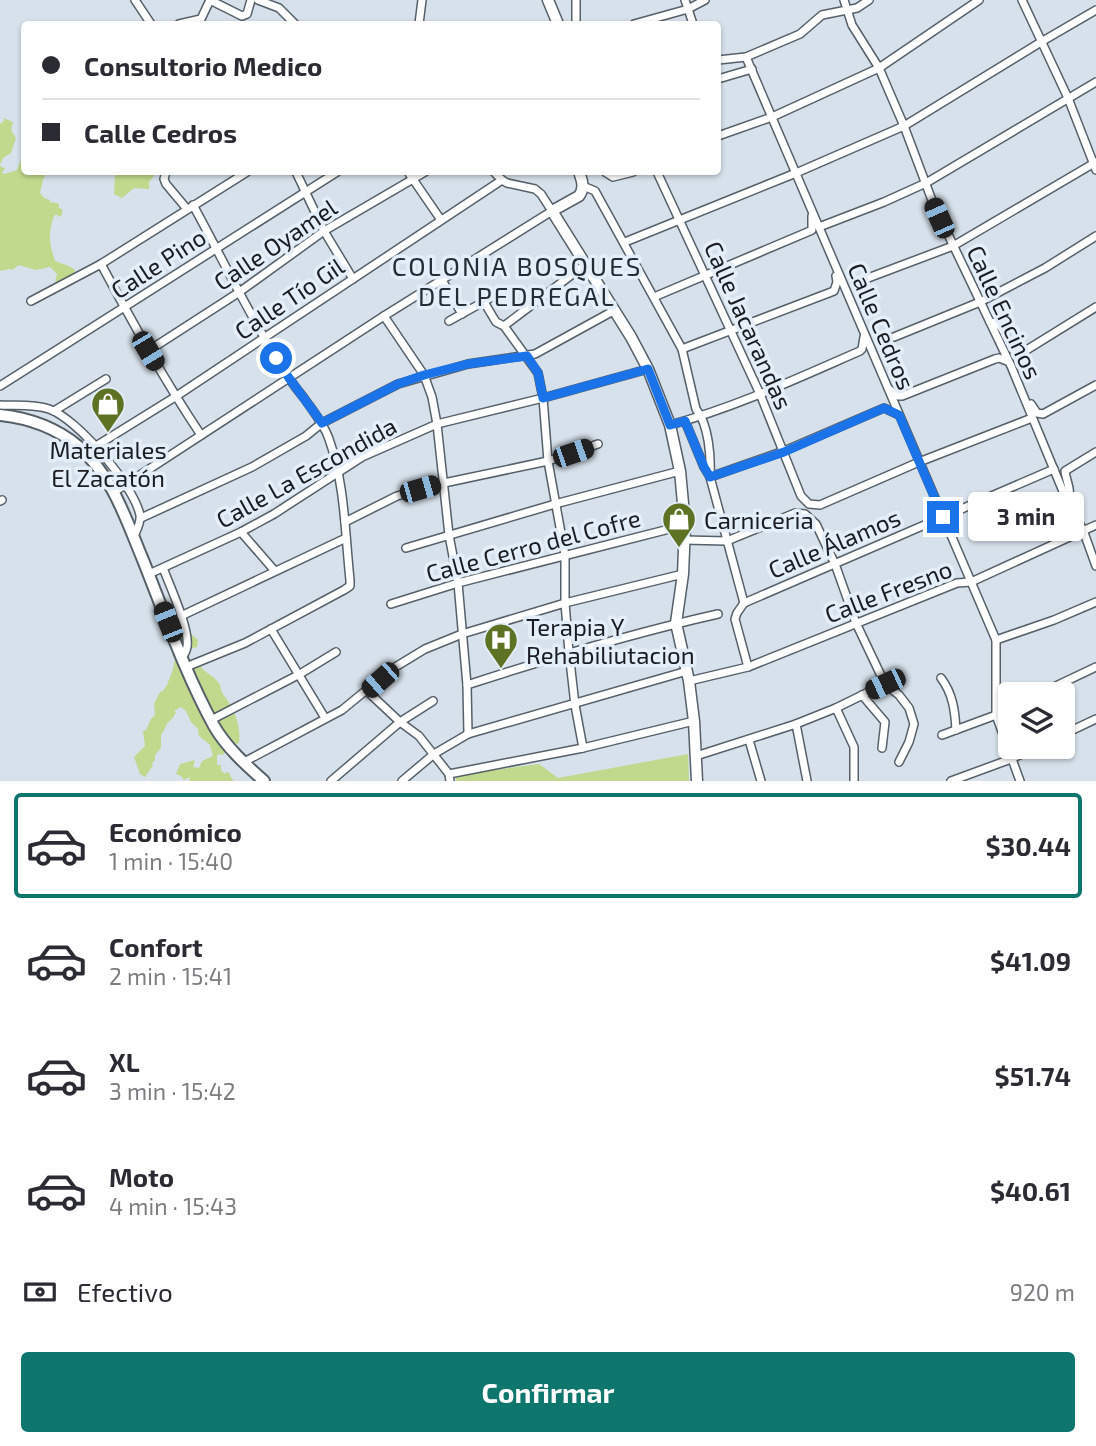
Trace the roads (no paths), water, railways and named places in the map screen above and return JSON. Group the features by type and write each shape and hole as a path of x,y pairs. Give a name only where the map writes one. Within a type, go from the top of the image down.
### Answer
{"main road":[{"path":"0,415 43,424 61,433 96,464 114,492 197,693 211,720 244,762 264,781"}],"street":[{"path":"135,0 149,21"},
{"path":"192,21 201,19 210,0 242,16 247,14 251,0"},
{"path":"257,0 279,8 292,21"},
{"path":"419,21 422,0"},
{"path":"548,0 557,21"},
{"path":"576,0 576,21"},
{"path":"685,0 692,21"},
{"path":"645,21 688,9 705,0"},
{"name":"Calle Encinos","path":"844,0 852,25 879,68 933,203 1018,384 1036,416 1040,436 1067,501 1083,530 1096,566"},
{"path":"721,60 746,57 800,34 822,15 857,8 869,0"},
{"path":"721,135 772,117 879,68 979,0"},
{"path":"868,278 953,246 1095,165 1069,98 1022,0"},
{"path":"625,242 904,126 1096,10"},
{"name":"Calle Cedros","path":"746,57 996,640 998,721"},
{"path":"721,78 752,69"},
{"path":"819,227 926,183 1096,82"},
{"path":"165,175 163,179 166,184 190,207 216,248 264,338 329,436 338,471 350,580 350,586 344,590 245,643 184,662"},
{"path":"31,301 101,264 242,175"},
{"path":"297,175 324,232 353,279"},
{"name":"Calle Pino","path":"0,386 332,175"},
{"path":"410,175 441,220"},
{"name":"Calle Oyamel","path":"148,351 238,293 324,232 420,175"},
{"path":"497,175 507,183 535,189 541,194 615,310 648,369 670,425 680,471 685,525 683,574 676,623 688,676 694,721 697,781"},
{"path":"114,492 384,316 579,196 583,186 580,175"},
{"name":"Calle Jacarandas","path":"658,175 732,330 801,496 809,504 820,505 1036,416 1096,385"},
{"name":"Calle Tío Gil","path":"96,446 175,397 502,180"},
{"path":"583,186 595,191 682,349 711,459 710,477"},
{"path":"654,297 810,231 813,212"},
{"path":"894,337 980,302 1045,268 1096,236"},
{"path":"682,349 834,292 837,282 834,262"},
{"path":"101,264 148,351 201,435"},
{"path":"504,326 586,264"},
{"path":"442,280 462,314"},
{"path":"449,321 494,296"},
{"path":"484,302 496,322 504,326 538,373 543,398 548,461 565,555 569,652 583,748"},
{"path":"990,322 999,324 1010,346 1019,352 1025,351 1096,307"},
{"path":"133,537 141,518 252,467 306,436 322,423 398,384 468,364 536,354 615,310"},
{"path":"384,316 424,375 432,397 449,535 458,583 467,685 468,734"},
{"path":"670,425 760,394 860,351 864,342 863,329"},
{"path":"888,388 902,396 995,359 1008,362"},
{"name":"Calle La Escondida","path":"149,574 274,514 362,457 437,424 648,369"},
{"path":"54,411 106,379"},
{"path":"0,405 29,405 51,409 77,427 96,446 125,486 141,518"},
{"path":"710,477 784,452 884,408 899,415"},
{"path":"685,421 710,477 744,603 735,619 748,667"},
{"path":"345,522 397,496 548,461 598,444"},
{"path":"1067,501 1070,492 1065,471 1096,452"},
{"name":"Calle Álamos","path":"744,603 1054,469"},
{"path":"406,548 680,471"},
{"path":"684,540 727,541 795,513 805,514 816,524 835,564 856,623 885,684 899,695 909,708 914,724 899,762"},
{"name":"Calle Cerro del Cofre","path":"391,604 458,583 685,525"},
{"name":"Calle Fresno","path":"402,781 434,754 468,734 688,676 748,667 957,583 971,582 1096,525"},
{"path":"241,532 274,570"},
{"path":"181,616 346,538"},
{"path":"163,568 181,616 188,646 184,662"},
{"path":"244,762 342,710 392,669 425,649 462,634 565,603 683,574"},
{"path":"996,640 1096,602"},
{"path":"467,685 569,652 718,614"},
{"path":"271,629 325,718"},
{"path":"211,720 300,674 336,652"},
{"path":"1064,682 1096,667"},
{"path":"942,678 950,691 956,730"},
{"path":"696,756 796,724 885,684"},
{"path":"367,691 419,736 449,777 694,721"},
{"path":"862,695 885,722 882,748"},
{"path":"331,781 400,722 433,701"},
{"path":"836,708 853,747 855,781"},
{"path":"942,735 996,715"},
{"path":"1075,729 1096,719"},
{"path":"796,724 807,781"},
{"path":"749,740 761,781"},
{"path":"951,781 1011,759"},
{"name":"Calle Cedros","path":"1011,759 1020,781"}],"place":[{"name":"Materiales El Zacatón","path":"108,434"},
{"name":"Carniceria","path":"679,549"},
{"name":"Terapia Y Rehabiliutacion","path":"501,670"}],"district":[{"name":"COLONIA BOSQUES DEL PEDREGAL","path":"517,280"}]}
